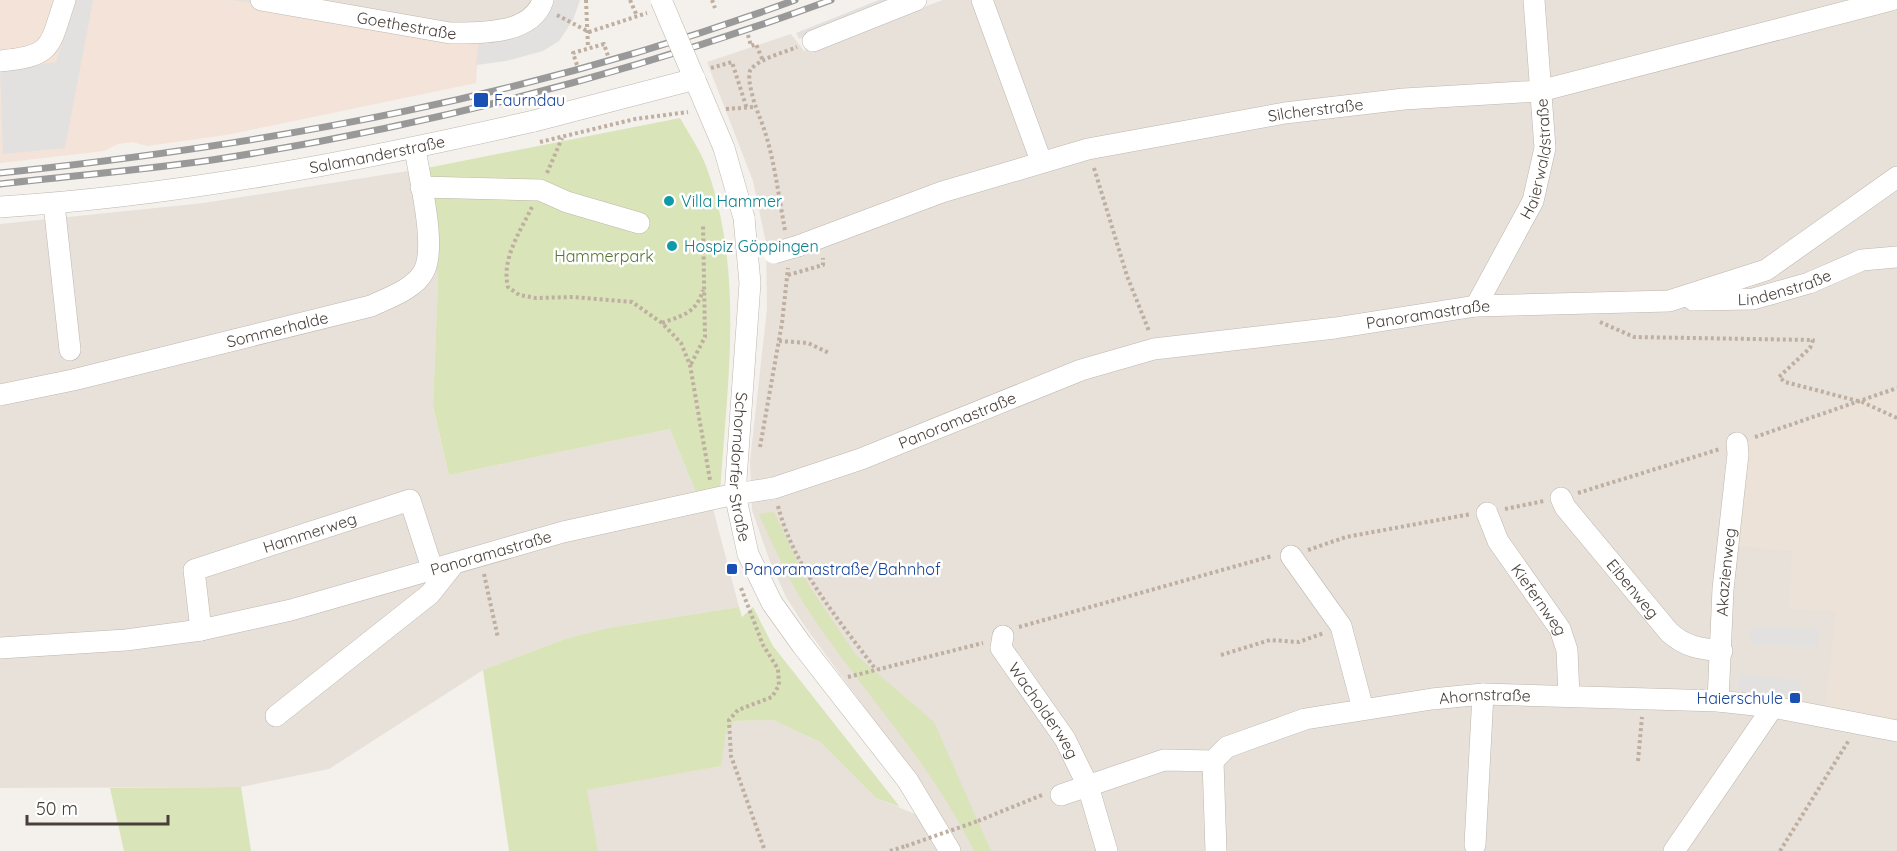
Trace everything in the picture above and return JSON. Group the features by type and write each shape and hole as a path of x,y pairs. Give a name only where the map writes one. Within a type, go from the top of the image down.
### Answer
{"street":[{"path":"0,61 30,58 50,45 65,0"},
{"name":"Goethestraße","path":"261,0 450,33 474,33 507,28 530,19 548,6"},
{"name":"Schorndorfer Straße","path":"661,0 724,148 744,218 749,256 746,354 725,497 748,554 772,603 908,782 950,851"},
{"path":"813,41 916,0"},
{"path":"982,0 1041,161"},
{"name":"Haierwaldstraße","path":"1476,306 1533,201 1545,148 1534,0"},
{"name":"Silcherstraße","path":"749,256 787,249 942,192 1088,149 1285,112 1404,99 1539,91 1891,0"},
{"name":"Salamanderstraße","path":"0,207 54,204 253,176 415,148 534,121 695,79"},
{"name":"Sommerhalde","path":"0,395 73,380 371,306 401,293 424,272 428,255 415,148"},
{"name":"Panoramastraße","path":"0,648 126,640 201,630 291,610 563,532 774,488 861,459 1081,370 1154,349 1335,328 1476,306 1669,301 1766,270 1897,177"},
{"path":"421,188 540,190 567,202 639,224"},
{"path":"54,204 70,350"},
{"name":"Lindenstraße","path":"1669,301 1753,299 1809,283 1862,260 1897,257"},
{"name":"Akazienweg","path":"1718,701 1723,589 1738,454 1737,443"},
{"name":"Eibenweg","path":"1561,498 1565,507 1669,632 1679,641 1692,647 1722,651"},
{"name":"Hammerweg","path":"201,630 194,570 410,500 443,568"},
{"name":"Kiefernweg","path":"1487,513 1498,541 1560,629 1567,650 1569,696"},
{"path":"1292,556 1341,626 1363,709"},
{"path":"276,716 430,594 443,568"},
{"name":"Wacholderweg","path":"1003,636 1001,648 1065,739 1088,786"},
{"path":"1475,845 1483,694"},
{"name":"Ahornstraße","path":"1213,761 1227,747 1305,719 1363,709 1483,694 1718,701 1773,707 1897,731"},
{"path":"1674,851 1773,707"},
{"path":"1061,795 1164,760 1213,761 1216,851"},
{"path":"1088,786 1107,851"}],"path":[{"path":"586,0 588,48"},
{"path":"589,32 637,16 630,0"},
{"path":"712,0 715,8"},
{"path":"548,6 589,32"},
{"path":"748,35 751,46 756,44 763,61"},
{"path":"758,457 779,341 788,275 787,249 779,196 765,134 754,107 748,76 751,70 763,61 813,41"},
{"path":"578,65 573,53 588,48 604,44 608,56"},
{"path":"732,62 747,109"},
{"path":"562,138 512,248 504,273 508,287 519,295 536,298 574,297 632,302 662,323 681,343 690,365 709,477 725,497"},
{"path":"1088,149 1127,276 1149,331"},
{"path":"690,365 705,337 703,225"},
{"path":"788,275 823,265"},
{"path":"662,323 693,310 699,304 705,286"},
{"path":"1594,320 1634,337 1813,340 1810,348 1779,377 1785,382 1862,402 1897,418"},
{"path":"779,341 808,343 829,353"},
{"path":"1003,636 1007,630 1280,554 1292,556 1346,537 1561,498 1737,443 1862,402 1897,388"},
{"path":"774,488 783,527 812,582 876,670"},
{"path":"495,552 498,572 483,575 498,638"},
{"path":"740,578 742,596 763,645 778,669 779,685 772,697 738,710 729,720 733,764 765,851"},
{"path":"1221,655 1270,640 1299,642 1341,626"},
{"path":"853,675 964,650"},
{"path":"1638,761 1643,698"},
{"path":"1780,851 1859,724"},
{"path":"891,851 978,821 1044,794 1061,795"}],"shaded area":[{"path":"0,0 229,0 479,39 476,83 226,135 147,146 132,142 118,144 104,151 0,163"},
{"path":"76,0 93,0 65,148 3,154 0,70 56,62"},
{"path":"229,0 556,0 545,18 525,30 300,12"},
{"path":"556,0 580,0 573,20 559,41 543,51 506,61 476,65 479,39 525,30 545,18"},
{"path":"879,0 897,0 799,39 796,33"},
{"path":"943,0 1897,0 1897,851 961,851 930,797 786,597 769,559 752,510 750,461 767,309 766,243 753,181 707,62 791,34 804,51"},
{"path":"427,168 438,280 433,408 449,475 670,429 697,495 713,509 739,607 608,628 565,639 483,670 329,769 241,787 0,788 0,224 204,203"},
{"path":"1897,390 1897,728 1824,714 1836,611 1789,609 1792,551 1730,546 1740,444"},
{"path":"1750,627 1819,629 1818,647 1749,644"},
{"path":"1739,674 1801,680 1800,696 1737,690"},
{"path":"773,720 820,742 876,798 920,816 942,851 598,851 586,790 720,766 726,733 734,721"}],"green space":[{"name":"Hammerpark","path":"680,118 706,166 718,206 726,246 730,328 729,370 720,493 697,495 670,429 449,475 433,407 438,281 427,168"},
{"path":"774,512 808,584 856,655 934,722 991,851 974,851 939,790 806,607 784,568 759,514"},
{"path":"739,607 742,617 753,607 773,646 900,807 876,798 820,742 773,720 734,721 726,733 721,766 587,790 598,851 509,851 483,670 565,639 608,628"},
{"path":"241,787 251,851 124,851 110,788"}],"railway":[{"path":"0,173 204,147 403,112 599,63 697,34 795,0"},
{"path":"0,184 212,160 291,147 448,114 526,95 679,52 831,0"}],"place":[{"name":"Faurndau","path":"481,100"},
{"name":"Villa Hammer","path":"669,201"},
{"name":"Hospiz Göppingen","path":"672,246"},
{"name":"Panoramastraße/Bahnhof","path":"732,569"},
{"name":"Haierschule","path":"1795,698"}]}
